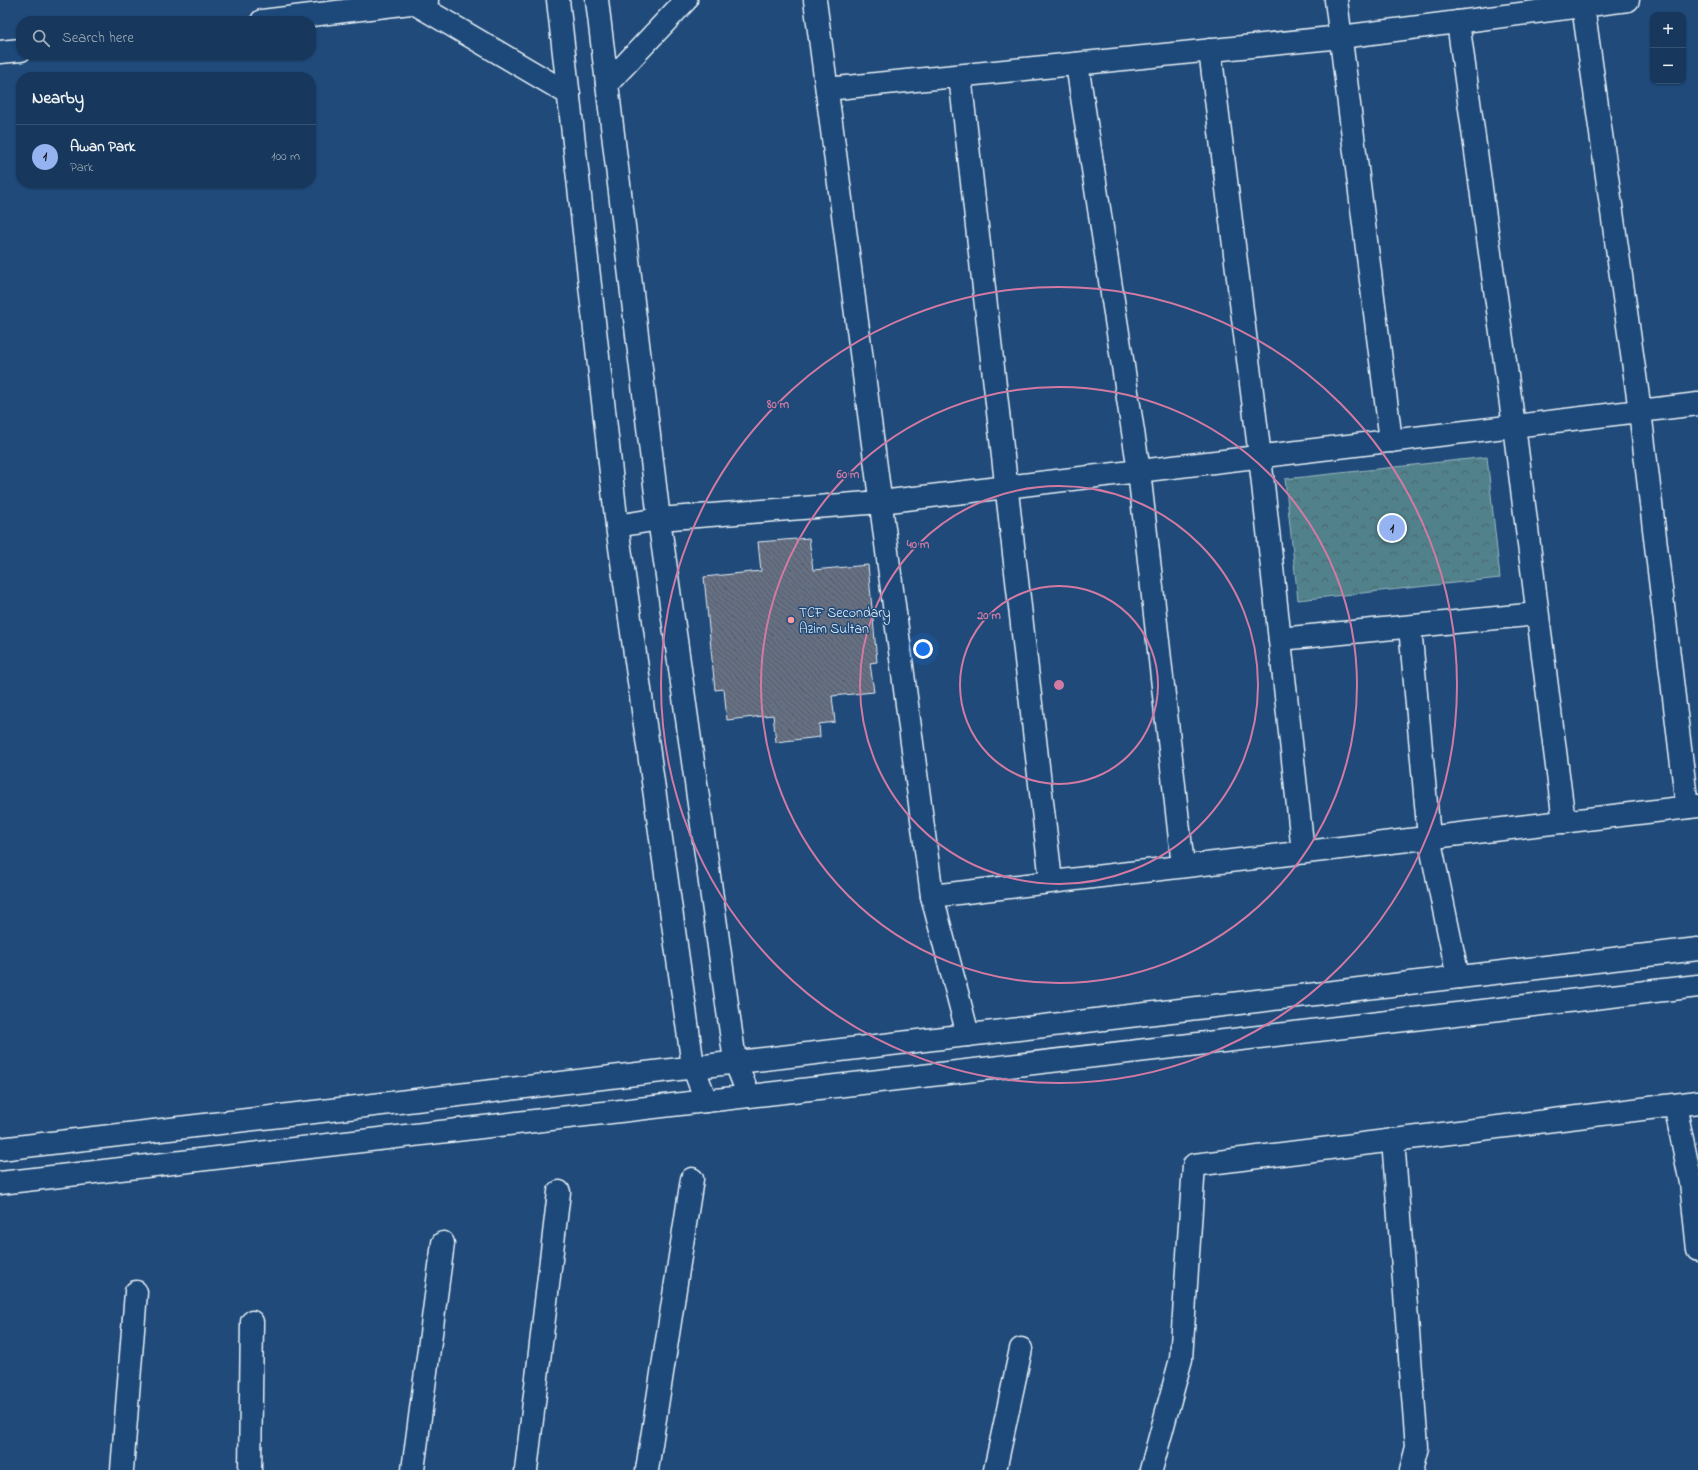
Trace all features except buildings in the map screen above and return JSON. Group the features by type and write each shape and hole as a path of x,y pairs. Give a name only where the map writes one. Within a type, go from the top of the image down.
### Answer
{"street":[{"path":"304,16 438,0"},
{"path":"558,0 617,526 692,1066 706,1101"},
{"path":"597,0 659,519 736,1061 749,1096"},
{"path":"607,84 686,0"},
{"path":"814,0 932,896 968,1035"},
{"path":"1336,0 1391,441"},
{"path":"827,90 1341,36 1628,0"},
{"path":"414,3 568,94"},
{"path":"932,896 1693,806 1640,411 1583,6"},
{"path":"1458,22 1514,426 1564,822"},
{"path":"0,52 16,50"},
{"path":"1210,50 1260,457 1303,852"},
{"path":"1077,64 1139,471 1183,866"},
{"path":"960,76 1052,881"},
{"path":"617,526 659,519 881,502 1698,404"},
{"path":"1280,639 1537,614"},
{"path":"1410,627 1429,837 1458,977"},
{"path":"0,1149 692,1066 1698,949"},
{"path":"0,1182 1698,986"},
{"path":"1151,1470 1181,1359 1194,1165 1698,1102"},
{"path":"1675,1105 1691,1183 1698,1250"},
{"path":"1393,1140 1417,1447 1411,1470"},
{"path":"647,1470 692,1179"},
{"path":"526,1470 559,1192"},
{"path":"413,1470 443,1243"},
{"path":"122,1470 136,1292"},
{"path":"250,1470 252,1322"},
{"path":"995,1470 1021,1349"}],"green space":[{"path":"1487,457 1500,578 1298,600 1285,479"}],"place":[{"name":"Awan Park","path":"1392,528"},
{"name":"TCF Secondary Azim Sultan","path":"791,620"}]}
